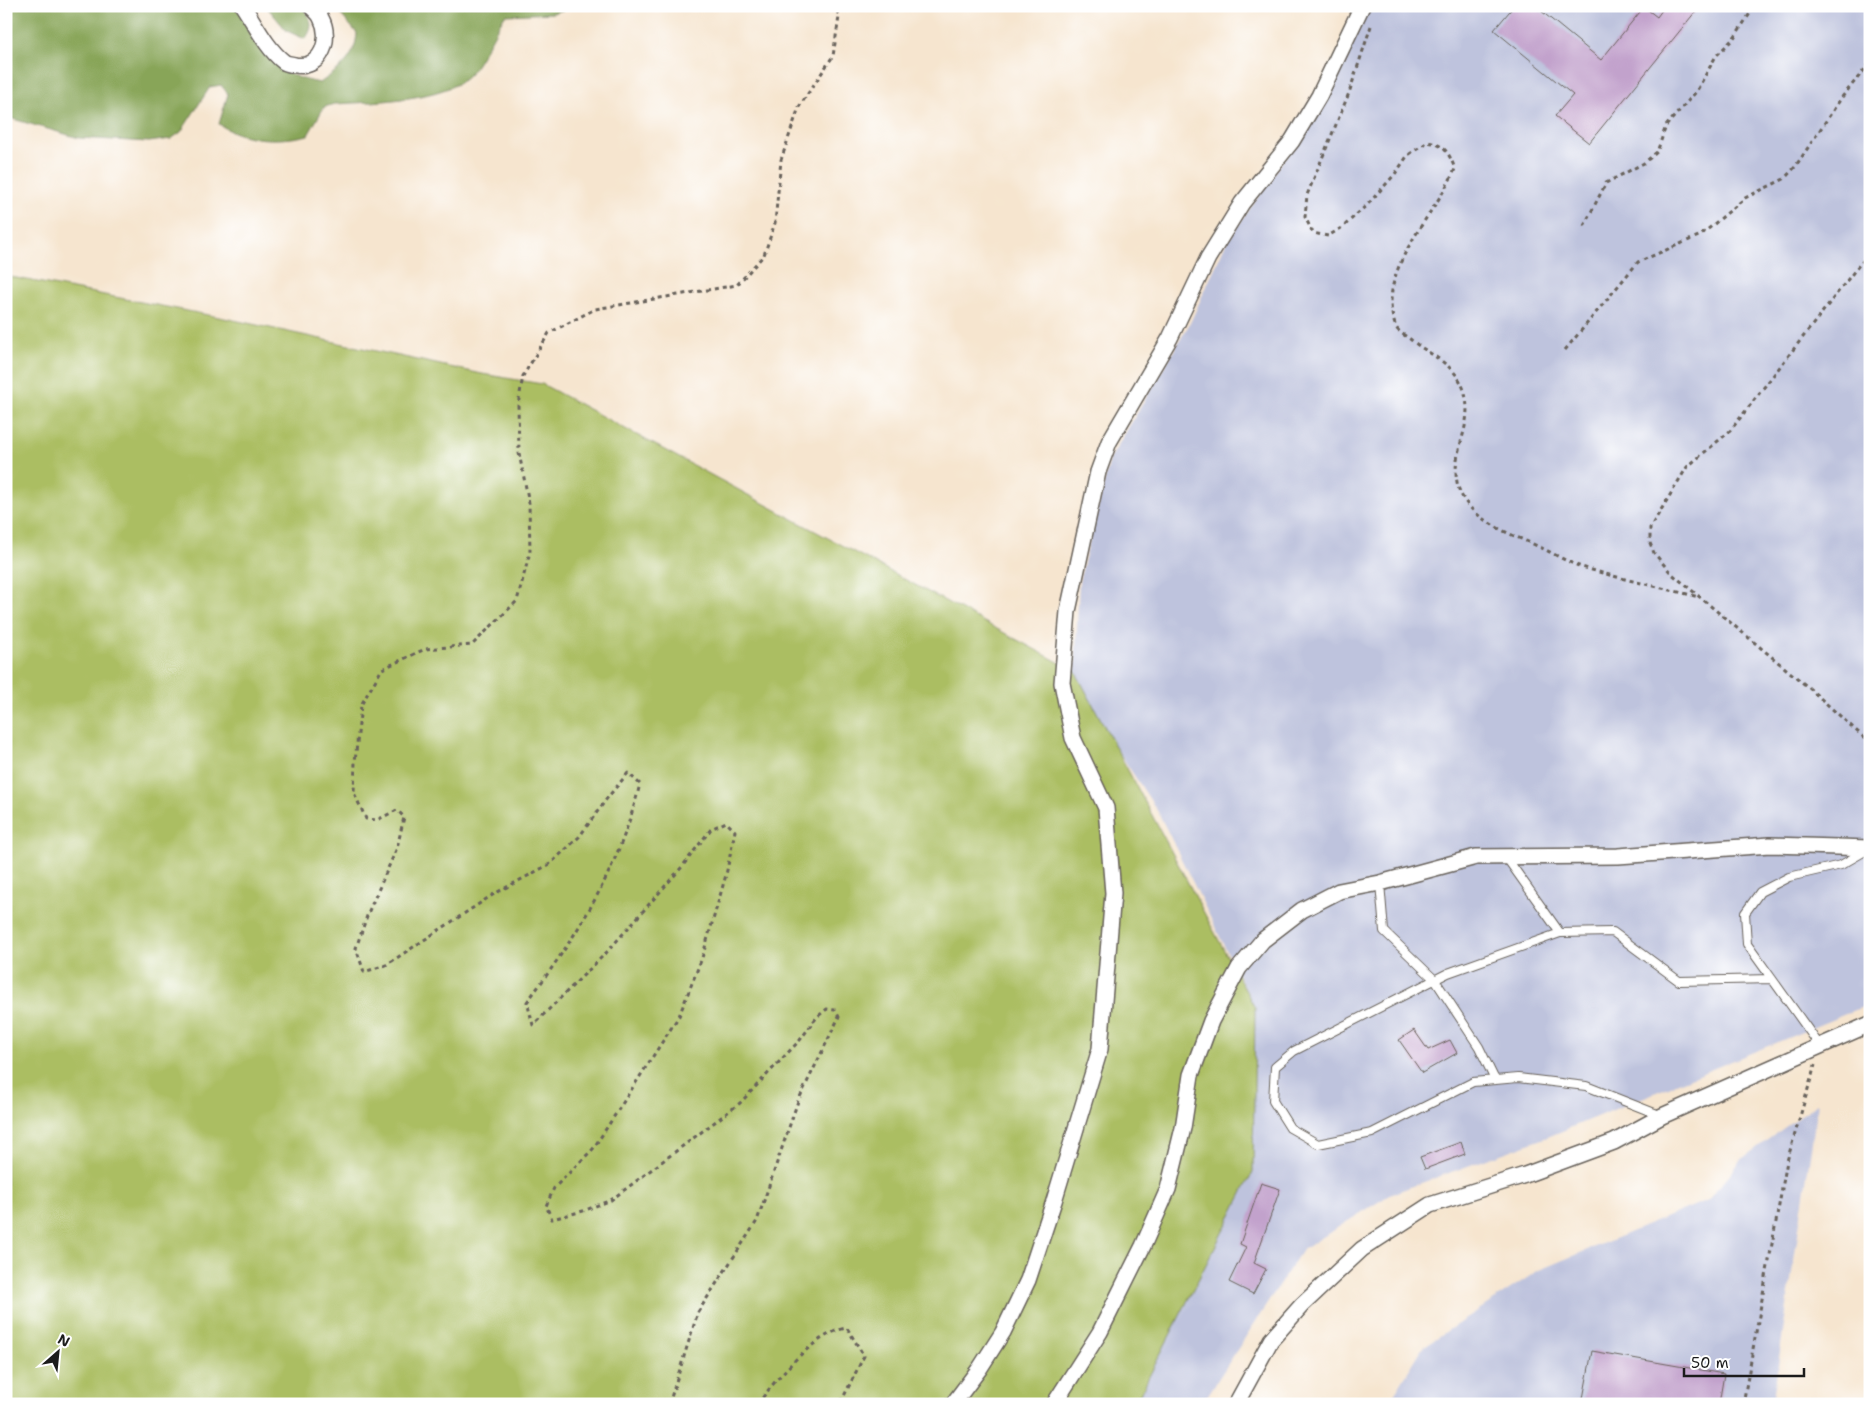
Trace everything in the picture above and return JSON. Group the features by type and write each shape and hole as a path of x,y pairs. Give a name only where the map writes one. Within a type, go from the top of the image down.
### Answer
{"street":[{"path":"243,6 272,49 286,63 304,66 315,61 324,52 327,38 321,17 311,6"},
{"path":"953,1404 980,1368 1003,1332 1028,1280 1100,1049 1113,893 1106,808 1073,738 1062,683 1068,611 1098,472 1109,442 1170,338 1208,258 1242,203 1292,141 1323,87 1362,6"},
{"path":"1054,1404 1100,1332 1143,1246 1168,1189 1183,1128 1191,1075 1211,1021 1239,968 1263,940 1302,910 1340,892 1476,857 1504,855 1618,856 1770,845 1870,848"},
{"path":"1236,1404 1271,1340 1302,1305 1362,1249 1430,1205 1525,1175 1614,1142 1662,1116 1870,1024"}],"lane":[{"path":"1820,1046 1747,944 1745,913 1760,892 1789,877 1841,865 1870,848"},
{"path":"1504,855 1560,933"},
{"path":"1380,883 1384,931 1435,980 1479,1047 1495,1080"},
{"path":"1662,1116 1586,1086 1518,1078 1473,1082 1372,1133 1318,1144 1290,1128 1273,1101 1276,1067 1294,1052 1435,980 1560,933 1613,932 1679,981 1772,978"}],"path":[{"path":"669,1404 698,1312 757,1221 798,1101 839,1017 835,1010 827,1009 817,1017 800,1040 740,1103 618,1195 583,1211 552,1220 546,1206 554,1188 593,1149 679,1016 702,958 726,875 735,832 726,822 711,829 608,951 533,1025 527,1002 582,924 615,863 632,816 640,784 628,773 579,837 550,864 494,894 386,965 364,972 356,948 368,913 397,848 404,817 396,810 377,820 366,819 354,793 361,705 382,669 425,649 472,645 517,601 530,552 529,503 518,454 518,405 523,376 549,333 595,309 737,285 764,255 775,223 781,160 799,107 834,56 839,17 836,6"},
{"path":"1584,226 1606,183 1644,163 1656,152 1666,126 1696,92 1716,56 1733,39 1755,6"},
{"path":"1371,24 1349,93 1307,195 1305,216 1313,233 1328,236 1343,227 1370,202 1395,174 1408,155 1428,142 1440,144 1450,154 1455,169 1448,184 1407,248 1395,277 1392,303 1397,328 1414,342 1438,356 1462,386 1469,405 1466,429 1457,459 1457,483 1465,501 1486,521 1580,567 1699,597"},
{"path":"1565,350 1638,262 1700,234 1746,198 1784,179 1795,167 1842,97 1870,63"},
{"path":"1870,254 1859,265 1730,431 1687,467 1650,528 1650,543 1654,553 1671,573 1809,688 1870,743"},
{"path":"1744,1404 1788,1161 1820,1046"},
{"path":"758,1404 768,1390 809,1348 838,1329 848,1328 864,1356 840,1404"}],"shaded area":[{"path":"1369,6 1870,6 1870,1004 1550,1136 1391,1194 1302,1250 1202,1404 1135,1404 1253,1172 1255,1008 1158,812 1092,711 1075,671 1079,582 1110,459 1190,323 1226,243 1330,93"},
{"path":"1818,1103 1772,1404 1388,1404 1423,1347 1539,1270 1708,1200 1743,1158"}],"green space":[{"path":"6,6 239,6 261,46 278,66 303,79 320,83 334,73 350,57 356,42 357,33 333,6 575,6 553,13 505,15 474,69 458,84 425,95 386,101 335,104 324,107 308,135 274,139 250,137 228,130 219,124 228,94 221,85 210,87 181,132 171,139 149,142 79,138 6,117"},
{"path":"266,6 303,6 311,22 310,30 305,39 287,31"},
{"path":"6,276 229,319 482,374 542,384 1075,671 1255,1008 1253,1172 1135,1404 6,1404"}],"building":[{"path":"1514,6 1535,6 1601,60 1644,7 1657,17 1665,6 1700,6 1589,143 1555,116 1573,95 1494,30"},
{"path":"1414,1030 1428,1050 1450,1040 1457,1053 1422,1073 1399,1040"},
{"path":"1461,1142 1465,1154 1425,1169 1420,1157"},
{"path":"1261,1183 1280,1189 1254,1263 1266,1269 1253,1294 1229,1282 1246,1247 1240,1244"},
{"path":"1592,1351 1724,1374 1719,1404 1582,1404"}]}
